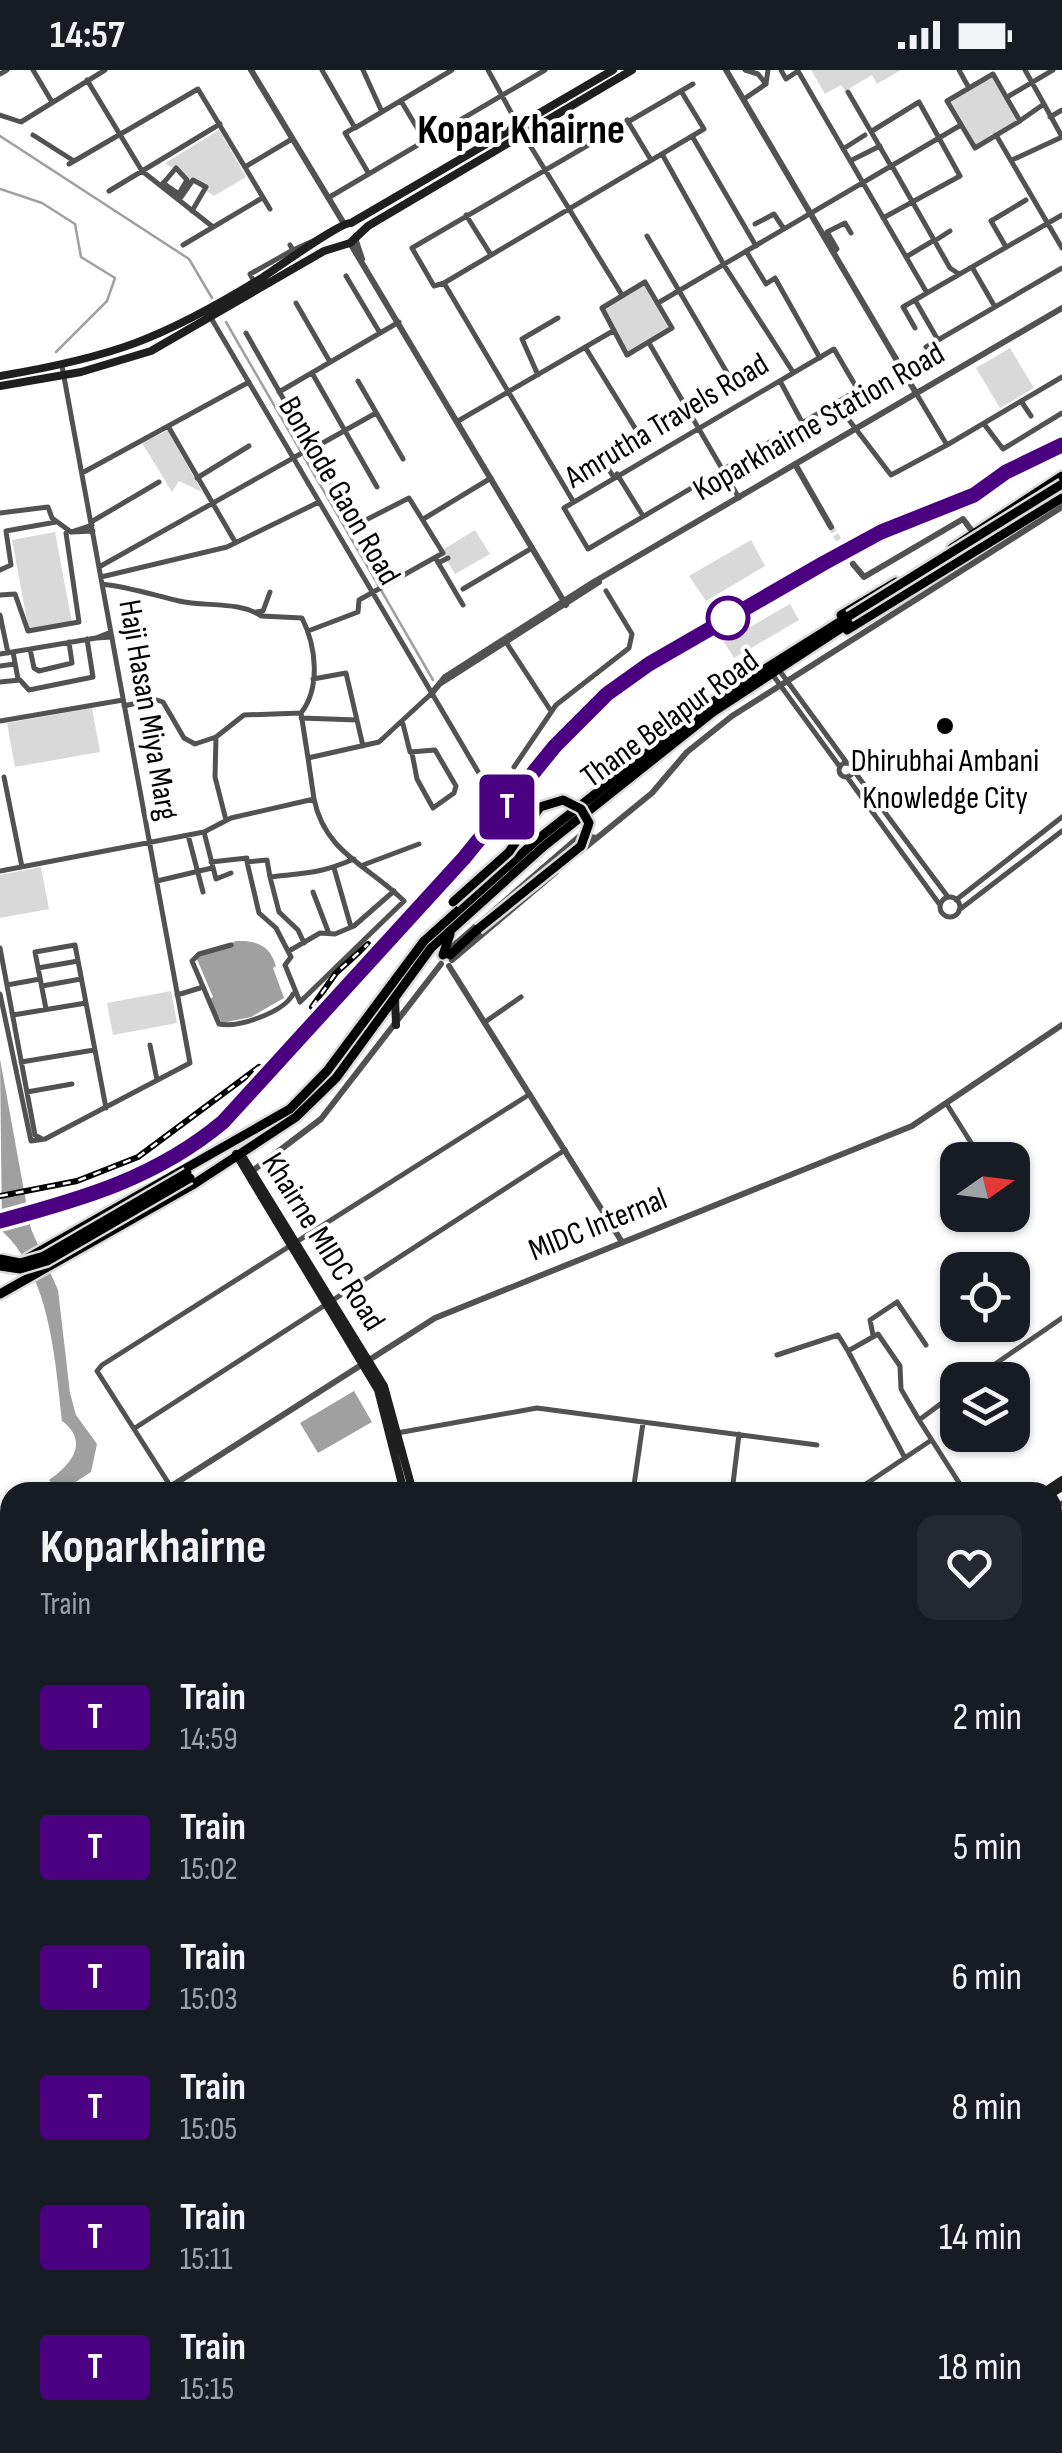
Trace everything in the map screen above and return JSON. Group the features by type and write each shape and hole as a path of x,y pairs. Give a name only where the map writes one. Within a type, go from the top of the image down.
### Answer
{"main road":[{"path":"0,376 63,371 148,342 210,315 351,239 614,70"},
{"path":"0,386 163,350 254,282 342,225 632,70"},
{"path":"342,225 351,239"},
{"path":"342,225 351,239"},
{"path":"822,637 846,611 977,530 1062,487"},
{"path":"822,637 990,548 1062,487"},
{"path":"822,637 1062,487"},
{"path":"977,530 990,548"},
{"name":"Thane Belapur Road","path":"0,1275 184,1168 233,1150 296,1117 321,1096 419,964 450,931 636,771 822,637"},
{"name":"Thane Belapur Road","path":"0,1294 194,1184 290,1109 313,1087 432,934 538,839 700,711 822,637"},
{"path":"419,964 446,959 582,846 589,823 581,809 563,800 540,807 509,852 454,902 432,934"},
{"path":"446,959 450,931"},
{"path":"395,996 396,1024"},
{"path":"0,1262 37,1259 233,1150"},
{"name":"Khairne MIDC Road","path":"233,1150 384,1386 403,1482"},
{"name":"Khairne MIDC Road","path":"393,1434 409,1482"}],"street":[{"path":"0,74 7,70"},
{"path":"34,70 52,102"},
{"path":"0,115 21,122 105,70"},
{"path":"251,70 342,225"},
{"path":"322,70 355,128"},
{"path":"369,174 346,134 452,70"},
{"path":"488,70 520,130 622,295"},
{"path":"327,198 545,70"},
{"path":"726,70 947,445"},
{"path":"745,70 758,74 766,84"},
{"path":"744,99 766,84 768,70"},
{"path":"781,70 786,78 798,72 926,294"},
{"path":"959,70 970,88"},
{"path":"1011,160 1062,136 1025,70"},
{"path":"1008,96 1054,70"},
{"path":"366,71 382,112"},
{"path":"1020,121 993,74 947,101 974,148 1020,121 1044,104"},
{"path":"87,80 142,171 194,208 212,227"},
{"path":"682,91 704,129 569,211 434,286 412,248 692,84"},
{"path":"33,135 71,163 195,89 270,209"},
{"path":"848,92 868,133 915,202 950,268 960,274"},
{"path":"402,101 426,140"},
{"path":"843,149 919,102 936,140 960,178 883,218"},
{"path":"1050,117 1062,110"},
{"path":"627,120 651,160"},
{"path":"109,191 220,124"},
{"path":"658,303 962,125"},
{"path":"996,135 1062,248"},
{"path":"692,136 756,246"},
{"path":"245,167 292,139"},
{"path":"850,162 880,146"},
{"path":"662,154 724,264 793,372"},
{"path":"162,184 176,168 188,180 179,197"},
{"path":"179,197 193,180 204,186 194,208"},
{"path":"183,245 263,198"},
{"path":"1006,247 991,221 1026,200"},
{"path":"755,224 774,214 784,229"},
{"path":"915,328 903,307 1062,214"},
{"path":"466,215 491,256"},
{"path":"824,233 845,223 851,234"},
{"path":"906,257 950,231"},
{"path":"646,236 729,376"},
{"path":"254,282 250,274 292,248 313,238 317,243"},
{"path":"351,239 565,603"},
{"path":"746,251 766,284 776,278 820,358"},
{"path":"972,267 995,307"},
{"path":"926,347 1062,268"},
{"path":"346,276 380,334"},
{"path":"644,282 672,328 627,356 602,308 622,295 644,282"},
{"path":"444,283 573,501"},
{"path":"914,300 938,340"},
{"path":"296,303 330,362"},
{"name":"Koparkhairne Station Road","path":"432,693 440,684 601,580 1062,308"},
{"name":"Bonkode Gaon Road","path":"210,315 319,502 380,590 432,693 480,775"},
{"path":"538,375 522,339 558,318"},
{"path":"280,392 399,322"},
{"path":"458,421 613,330"},
{"path":"246,333 346,509"},
{"path":"649,343 739,498"},
{"path":"585,347 634,428"},
{"name":"Amrutha Travels Road","path":"643,516 588,549 564,508 834,349 858,390 836,403"},
{"name":"Haji Hasan Miya Marg","path":"63,371 190,1063 158,1080"},
{"path":"312,373 377,487"},
{"path":"602,459 643,516 836,403 852,430 892,475 1060,378 1062,386"},
{"path":"780,380 802,423"},
{"path":"358,381 403,460"},
{"path":"82,473 249,382"},
{"path":"1021,401 1030,416"},
{"path":"99,567 376,412"},
{"path":"984,423 1004,449 1062,413"},
{"path":"168,426 235,541"},
{"path":"197,478 248,446"},
{"path":"795,464 832,527"},
{"path":"424,518 491,478"},
{"path":"69,532 92,526 159,482"},
{"path":"356,525 411,498 442,550 437,561"},
{"path":"101,580 228,547 319,502"},
{"path":"0,513 44,506 69,532 81,620 28,631 15,594 0,595"},
{"path":"446,959 652,793 702,738 990,548 1062,507"},
{"path":"853,564 864,576 963,519 977,530"},
{"path":"0,570 11,565 6,531 56,522"},
{"path":"463,589 532,548"},
{"path":"308,631 358,612 358,600 448,558"},
{"path":"437,561 463,605"},
{"path":"101,580 179,601 249,606 254,612 302,618 308,631 313,679 312,695 301,716 322,829 333,845 404,900 300,1002 293,994 284,965 291,957 289,951 276,928 259,913 248,862 267,860 279,912 298,930 304,943"},
{"path":"514,766 551,711 626,652 632,641 606,591"},
{"path":"254,612 263,611 270,592"},
{"path":"0,615 7,653 16,664 18,680 29,690 93,677 87,639"},
{"path":"7,653 111,635"},
{"path":"30,649 34,668 39,671 72,663 69,642"},
{"path":"505,642 551,711"},
{"path":"0,666 16,664"},
{"path":"775,672 948,898 956,900"},
{"path":"313,679 346,673 363,746"},
{"path":"0,682 18,680"},
{"path":"785,685 948,916 1062,831"},
{"path":"308,758 380,742 432,693"},
{"path":"0,721 154,699 163,702 190,743 216,736 244,715 357,720"},
{"path":"403,724 417,779 433,808 454,793 456,786 435,750 412,753"},
{"path":"216,736 216,777 226,820"},
{"path":"840,768 847,763"},
{"path":"848,778 854,772"},
{"path":"4,777 22,867"},
{"path":"0,871 204,832 226,820 314,799"},
{"path":"956,900 1062,818"},
{"path":"204,832 216,879 231,873"},
{"path":"188,835 203,892"},
{"path":"249,1174 321,1120 446,959 580,835 596,838"},
{"path":"363,865 419,844"},
{"path":"156,882 247,858"},
{"path":"270,877 316,875 354,859"},
{"path":"334,868 350,927"},
{"path":"314,892 328,931 334,934 350,927 394,890"},
{"path":"940,904 948,898"},
{"path":"956,900 959,910"},
{"path":"289,951 328,931"},
{"path":"46,1010 35,952 75,945 106,1108"},
{"path":"231,945 193,958 200,988 219,1024 224,1026 284,1005 293,994"},
{"path":"0,948 35,1135 46,1139"},
{"path":"446,959 622,1242"},
{"path":"38,968 78,961"},
{"path":"7,985 81,979"},
{"path":"177,995 200,988"},
{"path":"0,994 28,1138 46,1139 158,1080 150,1045"},
{"path":"485,1022 521,997"},
{"path":"12,1015 86,1002"},
{"name":"MIDC Internal","path":"179,1482 435,1318 912,1126 1062,1026"},
{"path":"13,1064 95,1050"},
{"path":"27,1092 72,1084"},
{"path":"168,1482 97,1370 291,1242 530,1094"},
{"path":"946,1103 971,1142"},
{"path":"135,1428 565,1150"},
{"path":"606,1217 636,1206"},
{"path":"872,1335 870,1320 897,1302 926,1345"},
{"path":"998,1362 1062,1318"},
{"path":"776,1355 838,1334 905,1458"},
{"path":"848,1351 872,1335 881,1337 900,1366 901,1389 955,1482"},
{"path":"920,1420 940,1405"},
{"path":"393,1434 537,1408 818,1444"},
{"path":"635,1482 643,1423"},
{"path":"733,1482 738,1434"},
{"path":"869,1482 930,1441"}],"shaded area":[{"path":"811,70 901,70 877,84 872,75 845,91 841,85 825,94"},
{"path":"993,77 1018,120 975,145 950,102"},
{"path":"219,130 246,177 214,196 165,163"},
{"path":"642,281 669,329 628,352 601,305"},
{"path":"1010,348 1034,388 1000,408 976,368"},
{"path":"168,430 202,492 179,481 172,492 142,443"},
{"path":"475,530 490,554 455,574 441,551"},
{"path":"55,532 72,623 29,631 12,540"},
{"path":"751,540 765,566 706,601 689,576"},
{"path":"790,604 799,620 734,658 724,642"},
{"path":"92,708 100,752 15,767 7,723"},
{"path":"41,867 49,909 0,918 0,875"},
{"path":"236,941 256,943 270,953 284,998 251,1017 222,1023 209,1000 213,997 196,957"},
{"path":"171,991 177,1023 113,1035 107,1003"},
{"path":"0,1059 31,1229 58,1290 70,1393 76,1415 97,1444 91,1472 76,1482 49,1480 70,1460 75,1437 62,1421 53,1345 40,1294 18,1249 2,1231"},
{"path":"354,1391 372,1422 318,1453 300,1423"}],"waterway":[{"path":"0,136 189,259 212,298"},
{"path":"0,189 42,203 75,224 81,257 115,278 107,301 56,352"},
{"path":"226,322 433,680"}],"tunnel":[{"path":"831,527 853,564"}],"railway":[{"path":"0,1221 89,1195 145,1172 223,1122 464,858 555,746 607,695 649,664 881,532 974,495 1062,445"},
{"path":"312,1007 336,973 368,944"},
{"path":"0,1196 77,1181 138,1157 259,1067"}],"train":[{"name":"T","path":"0,1221 123,1185 160,1167 223,1122 464,858 586,712 628,678 881,532 974,495 1006,472 1062,445"}],"place":[{"name":"Dhirubhai Ambani Knowledge City","path":"945,726"}],"district":[{"name":"Kopar Khairne","path":"521,130"}]}
